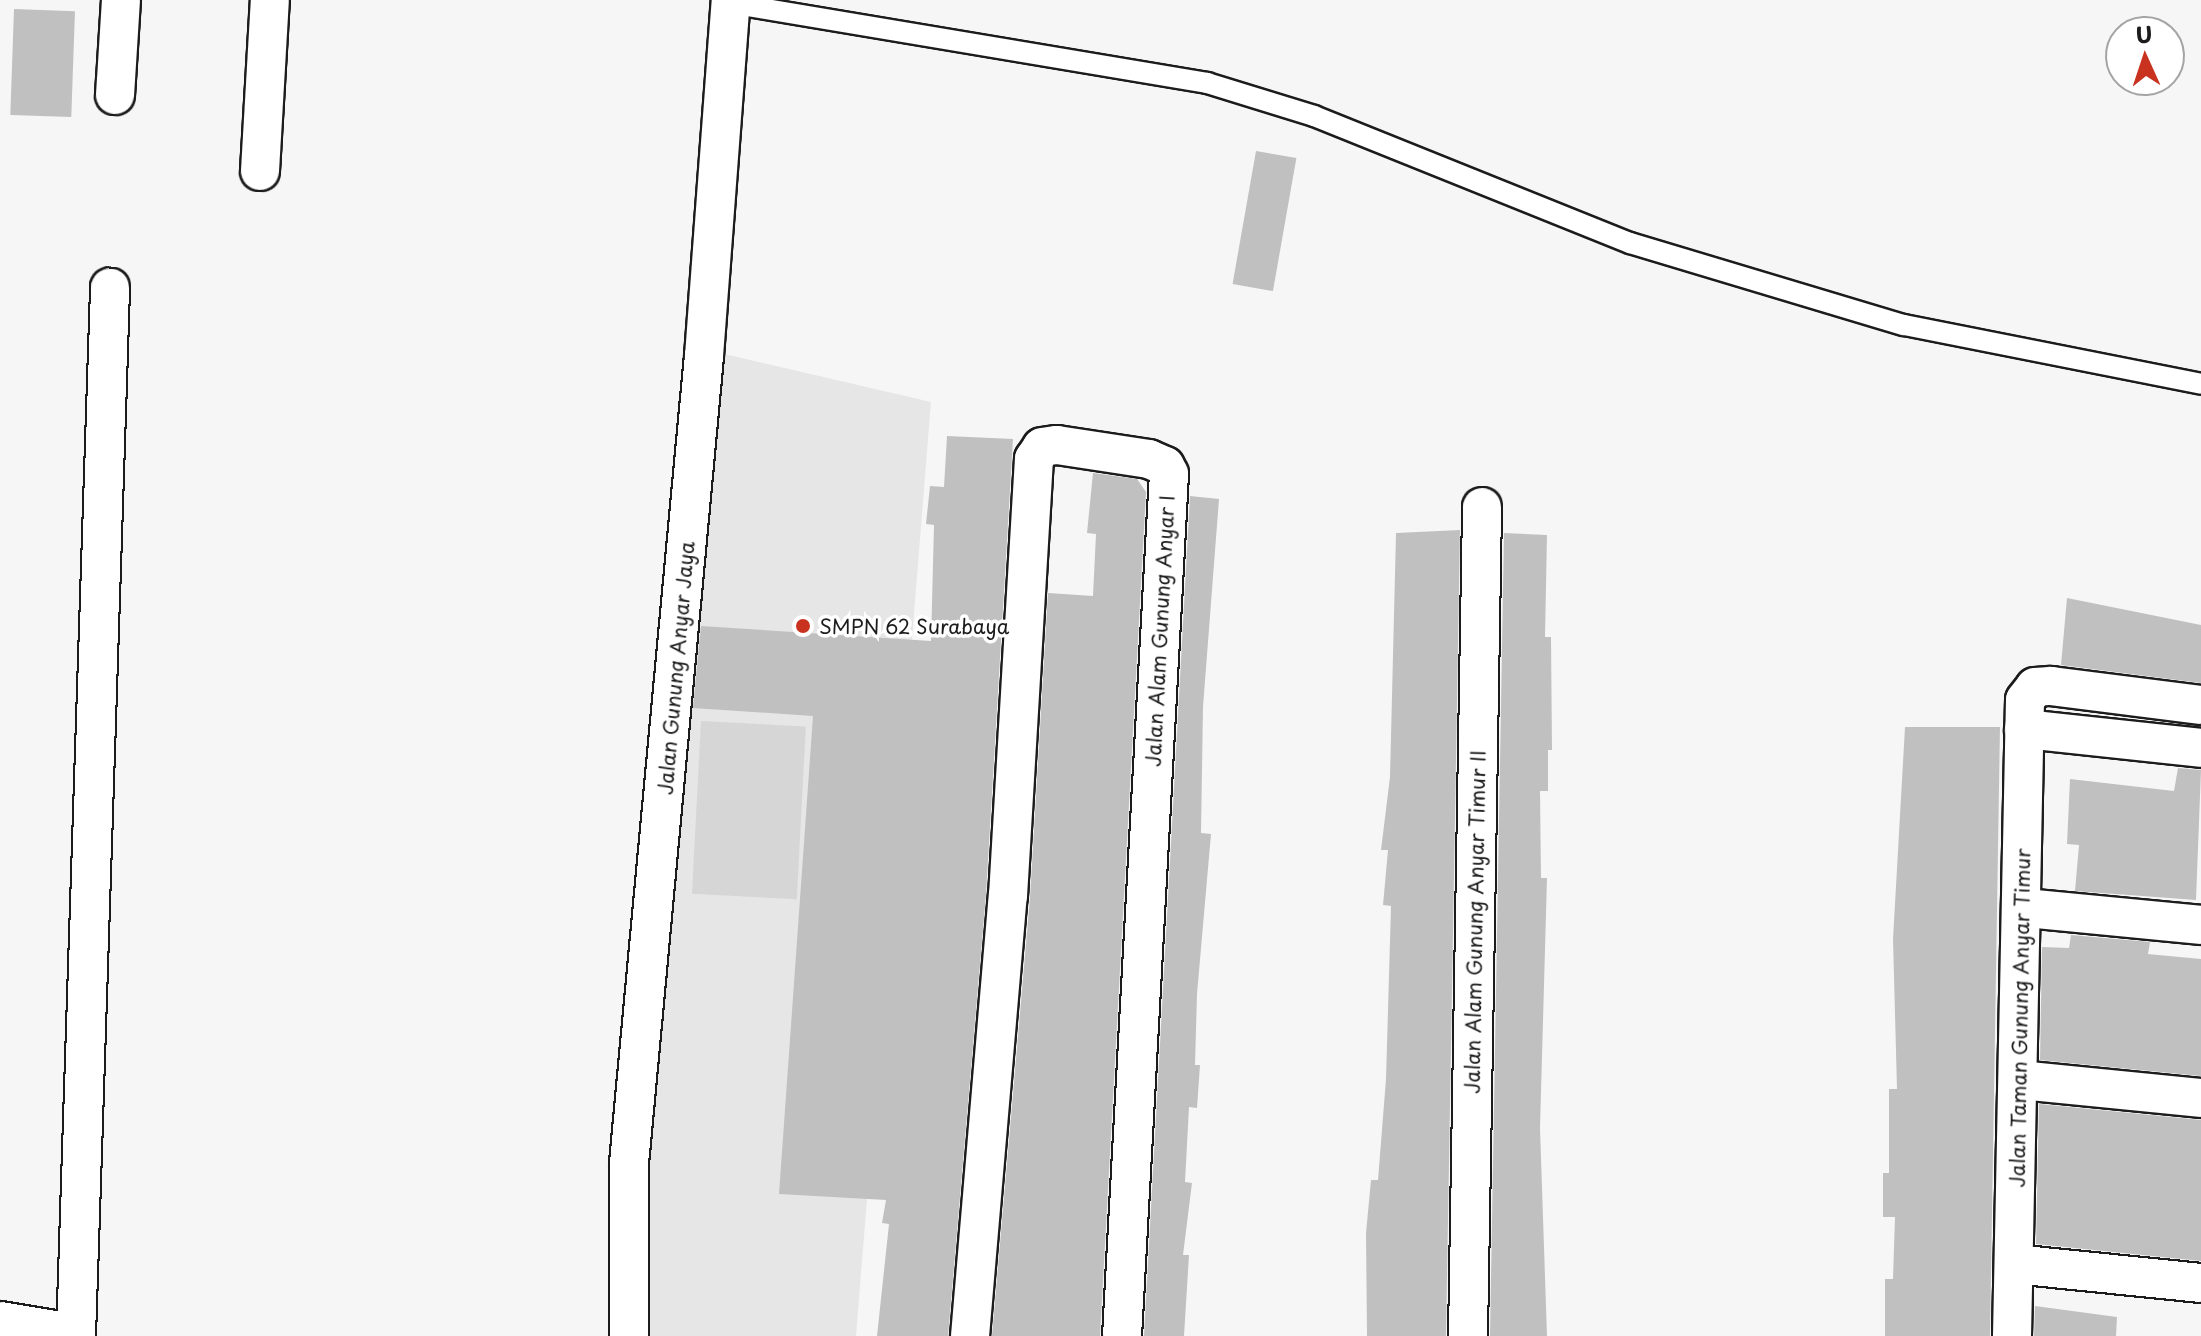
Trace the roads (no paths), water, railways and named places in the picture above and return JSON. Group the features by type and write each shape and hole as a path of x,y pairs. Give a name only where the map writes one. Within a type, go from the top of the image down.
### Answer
{"street":[{"path":"115,95 121,0"},
{"path":"260,171 270,0"},
{"name":"Jalan Gunung Anyar Jaya","path":"629,1336 629,1163 704,356 730,2"},
{"path":"0,1324 74,1336 110,288"},
{"name":"Jalan Alam Gunung Anyar I","path":"970,1336 1008,896 1034,459 1042,447 1057,445 1149,459 1165,466 1169,474 1122,1336"},
{"name":"Jalan Alam Gunung Anyar Timur II","path":"1468,1336 1482,507"},
{"path":"2201,705 2051,686 2035,687 2025,715 2201,748"},
{"name":"Jalan Taman Gunung Anyar Timur","path":"2012,1336 2025,908 2025,715"},
{"path":"2025,908 2201,925"},
{"path":"2020,1080 2201,1098"},
{"path":"2014,1264 2201,1283"}],"lane":[{"path":"730,2 1207,83 1314,116 1630,243 1904,325 2201,384"}],"place":[{"name":"SMPN 62 Surabaya","path":"803,626"}]}
